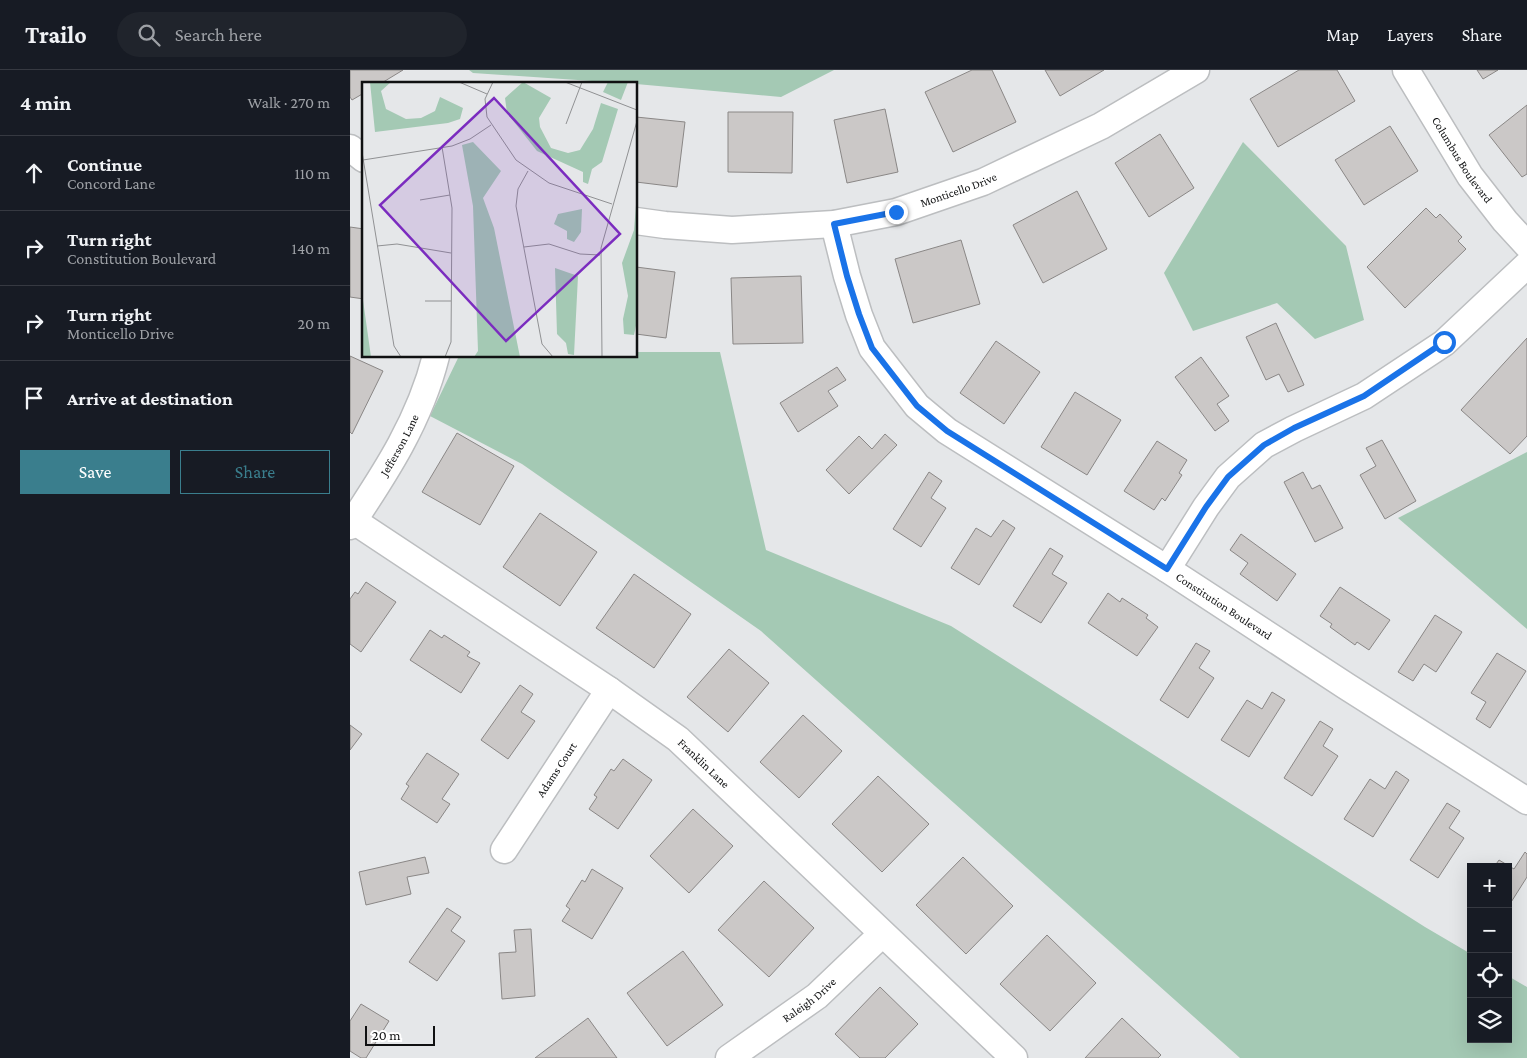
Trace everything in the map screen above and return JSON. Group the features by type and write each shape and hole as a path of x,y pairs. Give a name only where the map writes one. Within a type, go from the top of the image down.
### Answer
{"street":[{"name":"Monticello Drive","path":"638,221 732,230 834,224 896,212 982,182 1101,126 1196,70"},
{"name":"Columbus Boulevard","path":"1406,70 1470,176 1505,221 1527,245"},
{"path":"350,148 362,157"},
{"name":"Constitution Boulevard","path":"834,224 847,276 872,348 917,406 947,431 1167,569 1527,801"},
{"path":"1167,569 1206,507 1228,477 1264,445 1294,428 1364,396 1444,342 1527,265"},
{"name":"Jefferson Lane","path":"352,524 389,468 416,416 435,358"},
{"name":"Franklin Lane","path":"352,524 609,690 678,739 1014,1058"},
{"name":"Adams Court","path":"504,850 609,690"},
{"name":"Raleigh Drive","path":"728,1058 817,996 882,934"}],"green space":[{"path":"469,70 834,70 781,97 638,84 638,82 606,82 473,73"},
{"path":"1243,142 1346,246 1364,320 1315,339 1277,303 1193,331 1164,273"},
{"path":"638,352 720,352 766,550 951,626 1425,927 1467,952 1467,1043 1512,1043 1512,978 1527,987 1527,1058 1240,1058 761,631 522,464 430,416 458,358 638,358"},
{"path":"1527,452 1527,629 1398,518"}],"building":[{"path":"350,70 403,70 383,82 362,82 362,94 352,100 350,97"},
{"path":"972,70 992,70 1016,122 953,152 925,92"},
{"path":"1045,70 1104,70 1060,96"},
{"path":"1299,70 1337,70 1355,101 1278,147 1250,99"},
{"path":"1477,70 1498,70 1483,79"},
{"path":"1527,105 1527,174 1522,177 1489,135"},
{"path":"885,109 898,172 847,183 834,120"},
{"path":"728,112 793,112 792,173 728,172"},
{"path":"638,117 685,122 677,187 638,182"},
{"path":"1390,126 1418,171 1364,205 1335,160"},
{"path":"1160,134 1194,188 1149,217 1115,163"},
{"path":"1077,191 1107,249 1043,283 1013,225"},
{"path":"1426,208 1436,218 1440,214 1462,237 1458,241 1466,249 1405,308 1367,267"},
{"path":"350,227 362,229 362,299 350,297"},
{"path":"961,240 980,304 913,323 895,259"},
{"path":"638,267 675,272 666,338 638,334"},
{"path":"801,276 803,343 733,344 731,278"},
{"path":"1276,323 1304,385 1288,392 1279,374 1266,380 1246,337"},
{"path":"1527,338 1527,436 1510,454 1461,410"},
{"path":"996,341 1040,372 1004,424 960,393"},
{"path":"350,356 383,371 352,434 350,432"},
{"path":"1201,357 1229,396 1217,404 1229,421 1215,431 1175,377"},
{"path":"837,367 846,380 828,391 838,406 798,432 780,403"},
{"path":"1075,392 1121,420 1087,475 1041,447"},
{"path":"457,433 514,466 480,525 422,492"},
{"path":"885,434 897,445 849,494 826,470 859,436 872,449"},
{"path":"1382,440 1416,501 1385,519 1360,475 1376,466 1366,448"},
{"path":"1157,441 1187,460 1179,473 1182,475 1165,501 1162,498 1154,510 1124,491"},
{"path":"929,472 942,481 931,498 946,508 921,547 893,529"},
{"path":"1303,472 1312,489 1320,485 1343,528 1315,542 1284,482"},
{"path":"540,513 597,552 560,606 503,567"},
{"path":"1003,520 1015,528 979,585 951,568 976,528 991,537"},
{"path":"1241,534 1296,574 1277,601 1240,574 1248,563 1230,550"},
{"path":"1050,548 1063,556 1052,574 1067,583 1041,623 1013,606"},
{"path":"634,574 691,614 654,668 596,628"},
{"path":"366,582 396,602 361,652 350,644 350,599 355,592 358,594"},
{"path":"1340,587 1390,620 1369,650 1357,642 1355,645 1330,627 1332,624 1320,616"},
{"path":"1108,593 1120,602 1122,598 1148,615 1146,618 1158,627 1137,656 1088,623"},
{"path":"1435,615 1462,632 1436,672 1424,664 1413,681 1398,672"},
{"path":"430,630 442,638 444,635 470,652 467,656 480,663 461,693 410,660"},
{"path":"1196,643 1210,651 1199,668 1214,678 1188,718 1160,700"},
{"path":"729,649 769,683 728,732 687,697"},
{"path":"1497,653 1526,671 1490,728 1476,719 1486,702 1471,693"},
{"path":"520,685 533,694 521,712 535,721 508,759 481,740"},
{"path":"1272,692 1285,700 1249,757 1221,740 1247,700 1262,709"},
{"path":"803,715 842,751 799,798 760,762"},
{"path":"1320,721 1333,729 1323,746 1338,756 1312,796 1284,778"},
{"path":"350,725 362,734 350,750"},
{"path":"427,753 459,774 442,799 450,804 437,823 401,799 409,786 406,784"},
{"path":"623,759 652,780 618,829 589,809 597,797 594,795 611,769 614,771"},
{"path":"1396,771 1409,780 1373,837 1344,819 1370,779 1385,789"},
{"path":"878,776 929,824 882,872 832,824"},
{"path":"1447,803 1460,811 1449,828 1464,838 1438,878 1410,860"},
{"path":"693,809 733,846 689,893 650,856"},
{"path":"1525,852 1527,854 1527,877 1512,901 1512,868 1514,869"},
{"path":"425,857 429,873 407,877 411,894 366,905 359,872"},
{"path":"963,857 1013,906 966,954 916,905"},
{"path":"592,869 623,888 592,939 562,921 570,909 566,906 582,880 585,882"},
{"path":"764,881 814,928 769,977 718,930"},
{"path":"447,908 461,917 451,931 465,941 437,981 409,962"},
{"path":"531,929 535,996 502,999 499,953 516,952 514,930"},
{"path":"1047,935 1096,983 1050,1031 1000,984"},
{"path":"683,951 723,1005 667,1046 627,993"},
{"path":"880,987 918,1024 885,1058 860,1058 835,1034"},
{"path":"361,1004 389,1021 366,1058 361,1058 350,1051 350,1021"},
{"path":"588,1018 617,1058 535,1058"},
{"path":"1122,1018 1161,1055 1158,1058 1085,1058"}],"route":[{"path":"896,212 834,224 847,276 872,348 892,375 917,406 947,431 1167,569 1206,507 1228,477 1264,445 1294,428 1364,396 1444,342"}]}
